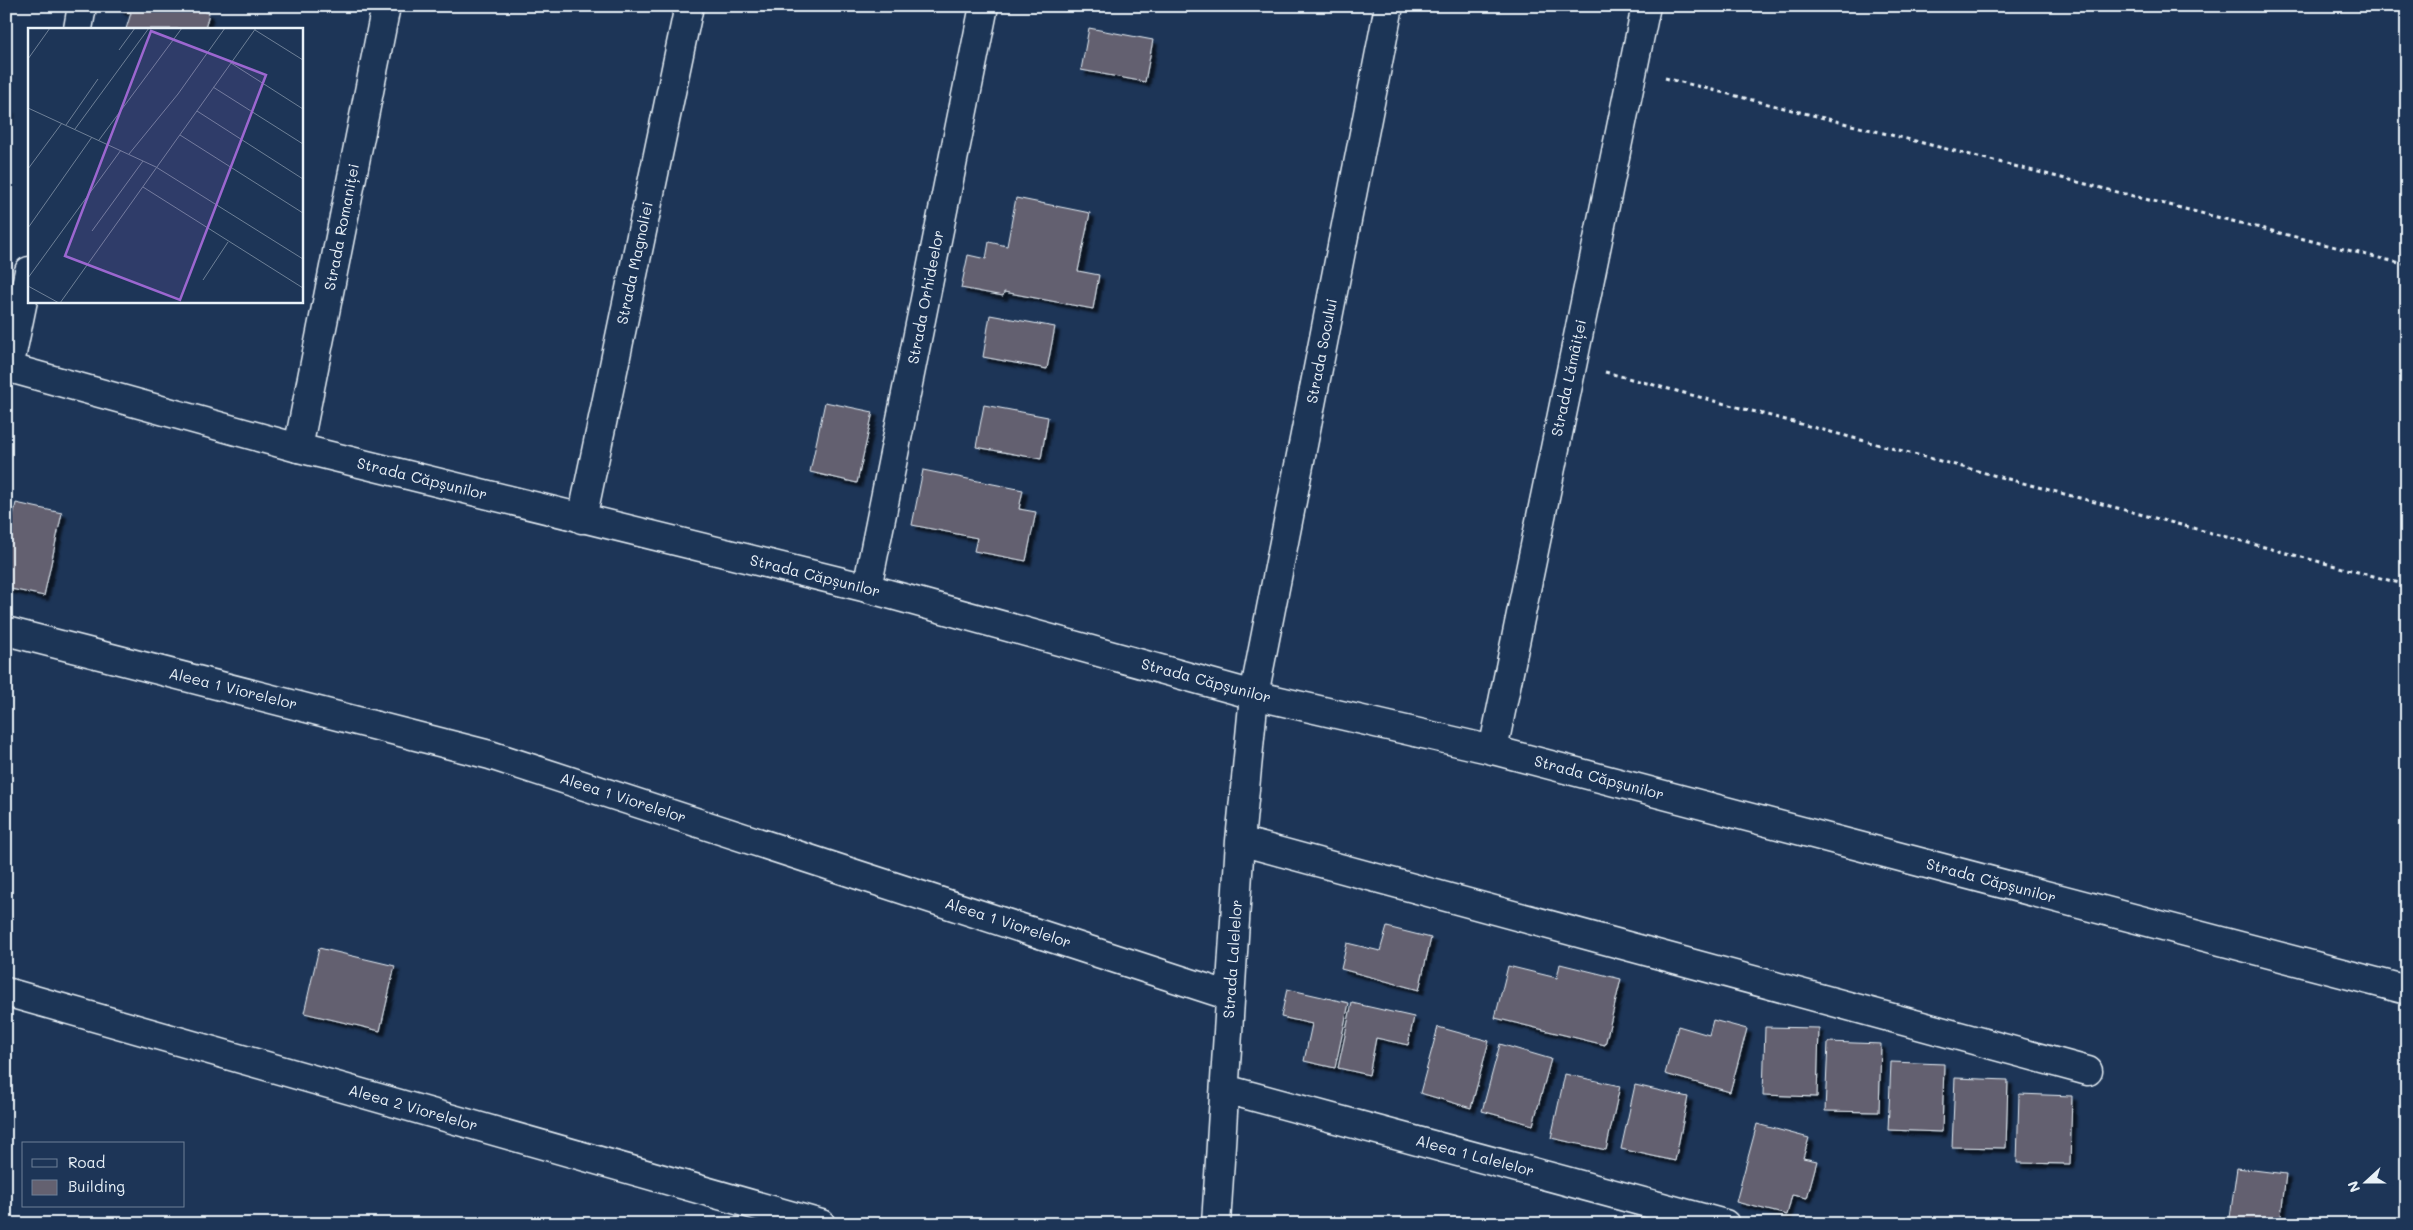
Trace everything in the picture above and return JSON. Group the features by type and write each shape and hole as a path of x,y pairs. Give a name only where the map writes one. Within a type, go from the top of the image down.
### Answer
{"street":[{"path":"78,28 82,6"},
{"name":"Strada Romaniței","path":"298,448 386,6"},
{"name":"Strada Magnoliei","path":"582,519 688,6"},
{"name":"Strada Orhideelor","path":"867,588 984,6"},
{"name":"Strada Socului","path":"1254,695 1389,6"},
{"name":"Strada Lămâiței","path":"1493,750 1646,6"},
{"path":"8,368 28,277"},
{"name":"Strada Căpșunilor","path":"8,368 298,448 867,588 1254,695 1493,750 2407,990"},
{"name":"Aleea 1 Viorelelor","path":"6,631 490,755 1230,996"},
{"name":"Strada Lalelelor","path":"1216,1224 1240,841 1254,695"},
{"path":"1240,841 2088,1071"},
{"name":"Aleea 2 Viorelelor","path":"6,992 820,1224"},
{"name":"Aleea 1 Lalelelor","path":"1225,1089 1725,1224"}],"path":[{"path":"1633,70 2407,265"},
{"path":"1572,364 2407,585"}],"building":[{"path":"120,6 185,6 209,13 205,28 126,28 131,13 120,10"},
{"path":"1089,28 1153,40 1145,82 1081,70"},
{"path":"6,109 10,110 6,124"},
{"path":"1016,198 1090,213 1078,271 1099,275 1093,309 1004,292 1003,296 961,288 968,255 986,259 989,242 1007,246"},
{"path":"990,315 1055,327 1047,369 983,357"},
{"path":"825,402 873,412 857,483 810,472"},
{"path":"984,405 1048,417 1041,459 976,447"},
{"path":"923,470 1023,490 1019,509 1036,512 1026,561 974,551 977,538 912,525"},
{"path":"16,503 62,513 44,596 6,588 6,547"},
{"path":"1387,927 1431,938 1419,990 1341,969 1347,943 1380,951"},
{"path":"319,948 395,966 380,1031 304,1013"},
{"path":"1560,964 1621,979 1605,1045 1495,1018 1508,966 1557,978"},
{"path":"1287,989 1349,1003 1335,1068 1304,1061 1312,1024 1281,1017"},
{"path":"1352,1003 1414,1017 1408,1045 1376,1038 1369,1075 1338,1068"},
{"path":"1713,1020 1747,1029 1730,1092 1665,1074 1678,1026 1709,1035"},
{"path":"1438,1027 1489,1041 1471,1108 1420,1093"},
{"path":"1765,1027 1819,1028 1817,1097 1763,1095"},
{"path":"1828,1042 1881,1044 1879,1112 1825,1111"},
{"path":"1500,1044 1551,1059 1533,1125 1482,1111"},
{"path":"1891,1062 1944,1064 1942,1132 1888,1130"},
{"path":"1565,1074 1620,1086 1606,1150 1551,1138"},
{"path":"1955,1078 2008,1080 2006,1148 1952,1147"},
{"path":"1635,1085 1688,1097 1675,1161 1621,1149"},
{"path":"2019,1094 2072,1096 2070,1164 2017,1163"},
{"path":"1757,1124 1809,1138 1803,1158 1817,1161 1807,1198 1792,1195 1787,1215 1736,1202"},
{"path":"2237,1168 2286,1174 2280,1224 2229,1224"}]}
